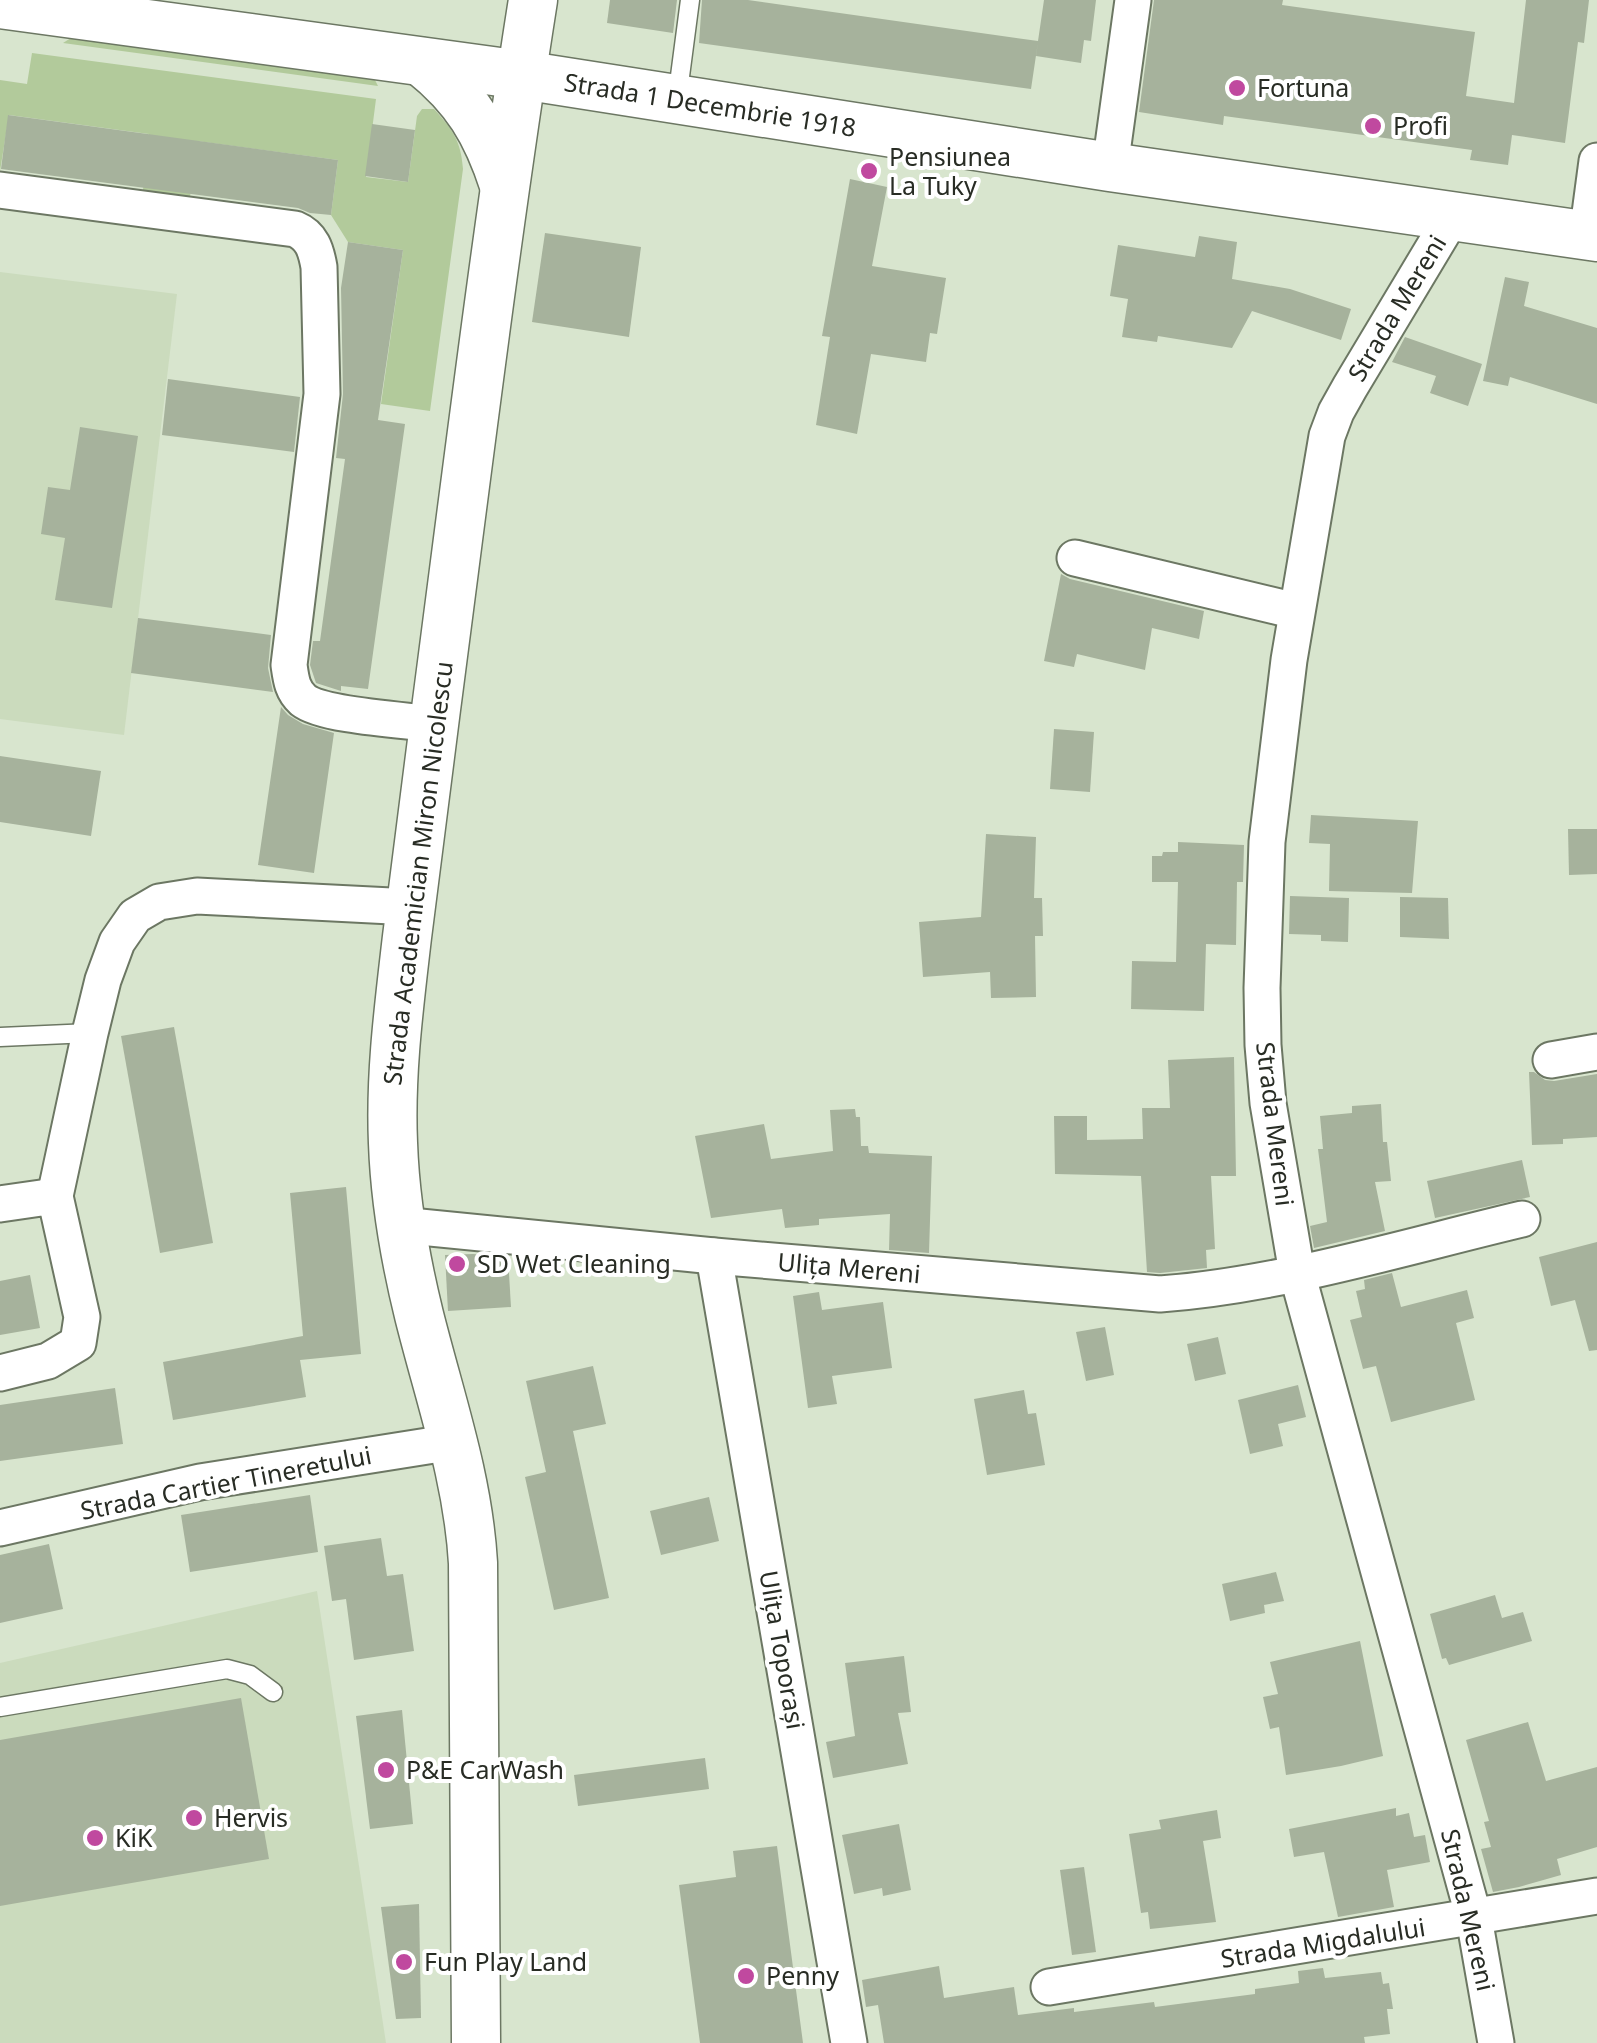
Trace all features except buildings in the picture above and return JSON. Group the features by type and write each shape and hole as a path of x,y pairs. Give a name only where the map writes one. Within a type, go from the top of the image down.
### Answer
{"street":[{"name":"Strada Academician Miron Nicolescu","path":"476,2043 470,1520 400,1225 394,1179 392,1086 395,1034 434,724 504,188 533,0"},
{"path":"1110,167 1133,0"},
{"name":"Strada 1 Decembrie 1918","path":"0,4 522,76 1592,237"},
{"path":"422,62 446,81 470,111 488,141 504,188"},
{"path":"1592,237 1597,161"},
{"path":"0,190 295,229 306,234 319,268 322,394 289,665 292,686 304,702 323,709 434,724"},
{"name":"Strada Mereni","path":"1452,217 1336,412 1328,436 1296,611 1266,842 1263,1045 1268,1103 1297,1272 1474,1918 1496,2043"},
{"path":"1076,558 1296,611"},
{"path":"0,1374 48,1361 78,1343 82,1317 56,1196 103,980 117,942 135,916 159,902 196,896 411,907"},
{"path":"1551,1060 1597,1052"},
{"path":"0,1204 56,1196"},
{"name":"Ulița Mereni","path":"400,1225 1160,1294 1297,1272 1522,1219"},
{"name":"Ulița Toporași","path":"714,1256 849,2043"},
{"name":"Strada Cartier Tineretului","path":"0,1528 200,1482 453,1442"},
{"name":"Strada Migdalului","path":"1050,1988 1597,1896"}],"lane":[{"path":"677,100 690,0"},
{"path":"0,1037 90,1033"},
{"path":"0,1707 227,1669 250,1675 273,1692"}],"shaded area":[{"path":"74,36 373,76 378,86 63,43"},
{"path":"32,53 376,99 366,177 408,182 417,116 422,109 434,109 455,136 463,169 430,411 381,404 403,250 348,242 331,215 338,160 197,141 190,197 143,190 149,134 9,115 0,171 0,80 27,84"},
{"path":"0,272 177,294 124,735 0,719"},
{"path":"317,1591 386,2043 0,2043 0,1663"}],"place":[{"name":"Fortuna","path":"1237,88"},
{"name":"Profi","path":"1373,126"},
{"name":"Pensiunea La Tuky","path":"869,171"},
{"name":"SD Wet Cleaning","path":"457,1264"},
{"name":"P&E CarWash","path":"386,1770"},
{"name":"Hervis","path":"194,1818"},
{"name":"KiK","path":"95,1838"},
{"name":"Fun Play Land","path":"404,1962"},
{"name":"Penny","path":"746,1976"}]}
